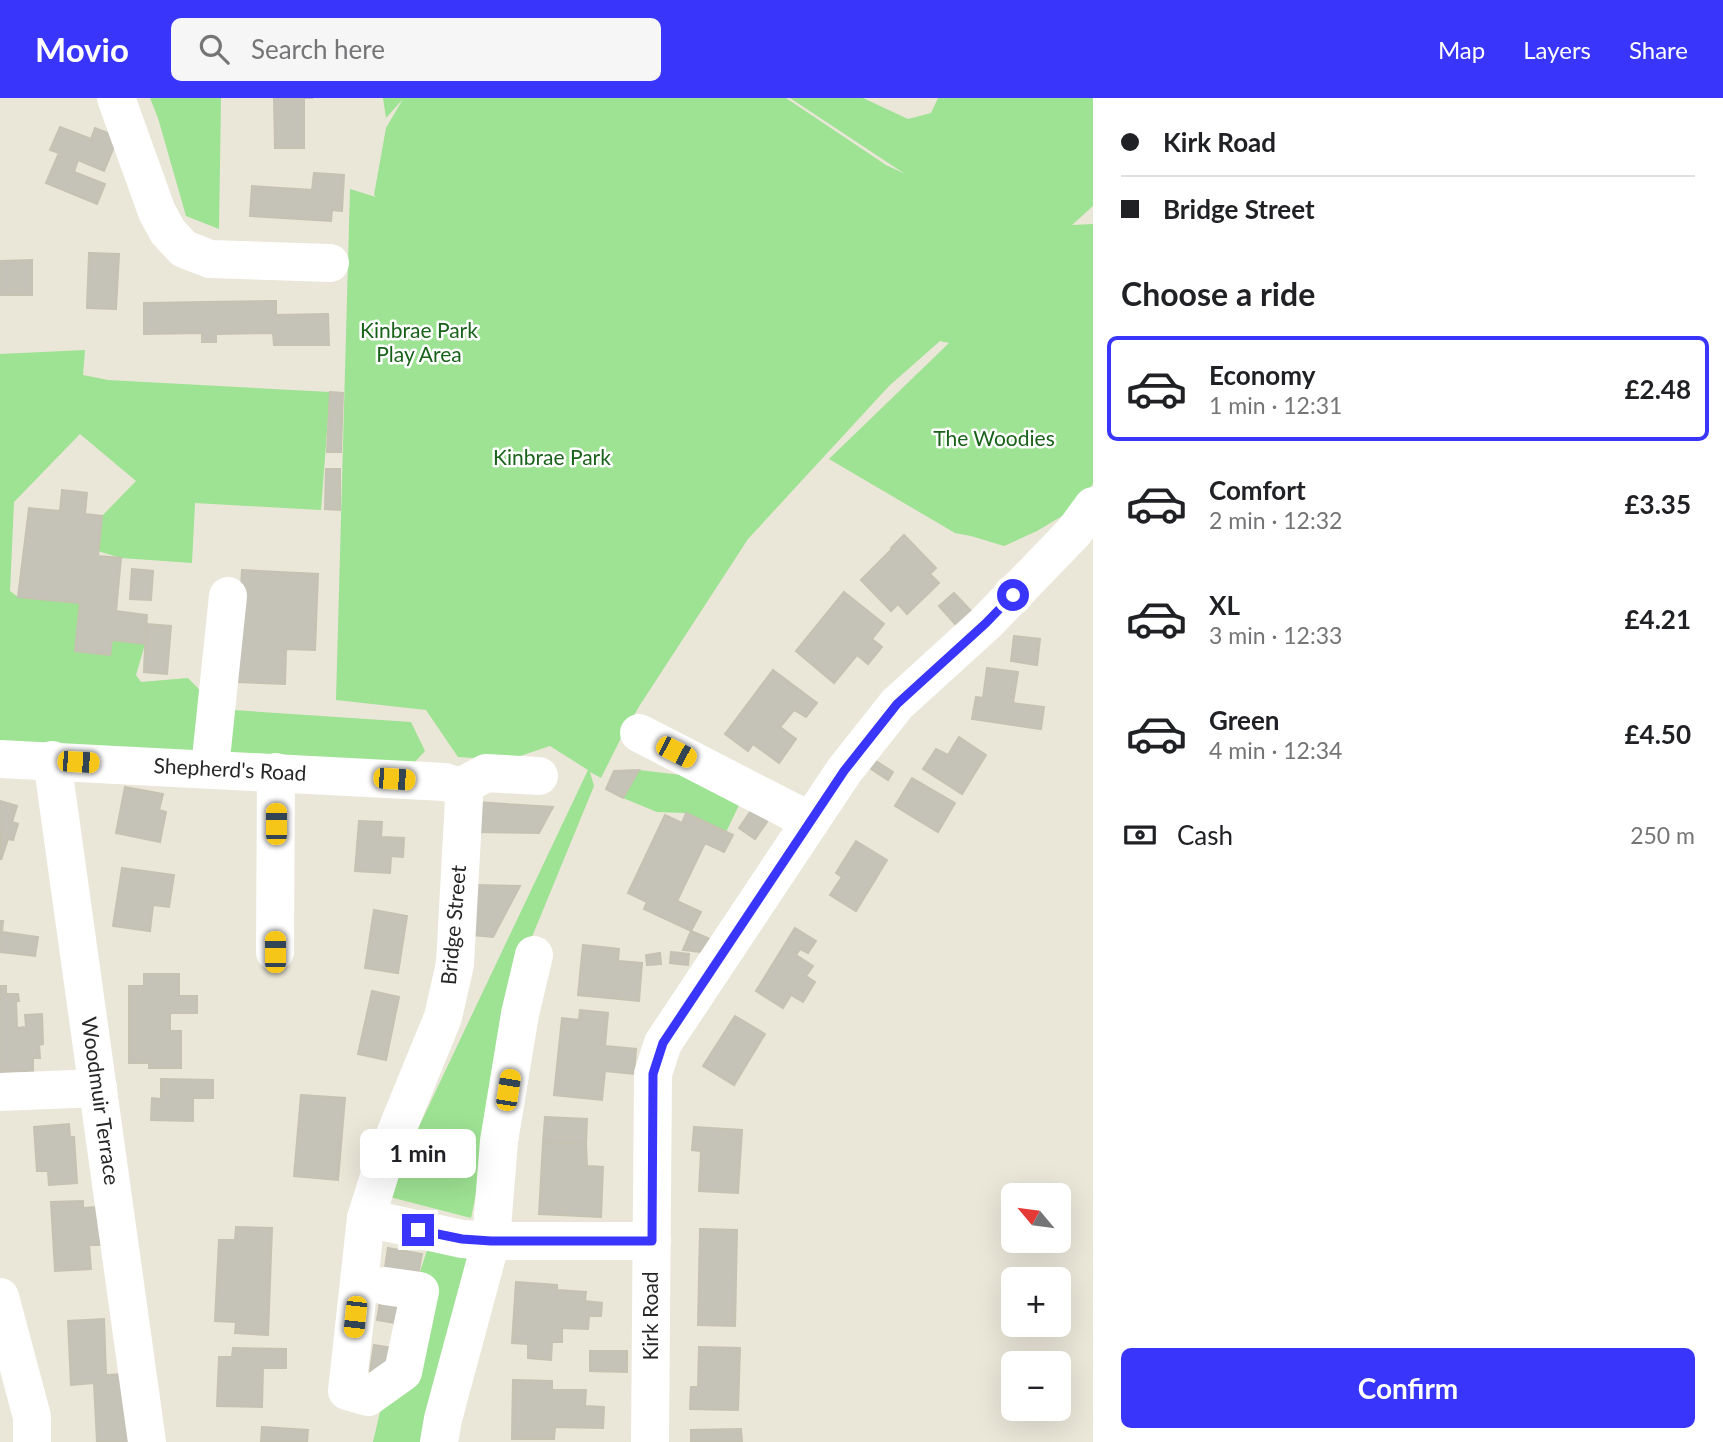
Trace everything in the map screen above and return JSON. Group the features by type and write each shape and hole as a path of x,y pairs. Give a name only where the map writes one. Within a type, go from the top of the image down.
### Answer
{"street":[{"path":"116,98 157,212 168,232 184,249 210,259 330,263"},
{"name":"Kirk Road","path":"650,1442 653,1074 663,1043 844,771 897,704 986,623 1074,532 1093,506"},
{"path":"209,768 228,596"},
{"path":"639,733 810,821"},
{"name":"Shepherd's Road","path":"0,759 445,782 460,787"},
{"name":"Woodmuir Terrace","path":"52,760 148,1442"},
{"path":"275,952 276,772"},
{"path":"460,787 486,773 539,776"},
{"name":"Bridge Street","path":"384,1286 419,1291 394,1335 403,1372 369,1397 346,1391 381,1222 383,1164 443,1017 455,964 464,799 460,787"},
{"path":"439,1442 499,1140 520,1014 534,955"},
{"path":"0,1092 98,1088"},
{"path":"381,1222 477,1240 652,1241"},
{"path":"0,1297 32,1417 32,1442"}],"green space":[{"path":"150,98 221,98 219,229 186,216"},
{"path":"383,98 786,98 886,165 905,174 790,98 863,98 908,119 931,113 938,98 1093,98 1093,206 1072,225 1093,224 1093,484 1074,509 1037,531 1004,546 955,533 829,459 949,343 940,341 889,386 748,539 640,705 601,778 590,772 594,786 527,949 471,1218 386,1196 588,770 550,746 508,760 458,757 426,710 336,700 350,189 376,197 374,195 386,128 403,99 386,118"},
{"path":"85,350 83,375 108,380 330,392 321,510 195,503 192,563 121,558 98,551 102,516 136,481 80,434 14,502 10,591 18,597 80,603 75,651 110,655 112,640 145,644 136,675 141,682 188,678 218,709 411,722 425,751 403,775 0,746 0,354"},
{"path":"639,770 706,778 742,799 726,832 686,813 657,812 623,798"},
{"path":"429,1244 471,1255 424,1442 373,1442 393,1356"}],"building":[{"path":"274,98 304,98 304,148 275,148"},
{"path":"60,127 91,139 95,128 118,137 104,171 78,160 74,172 105,184 97,204 46,183 59,153 50,150"},
{"path":"314,173 344,175 342,211 332,210 331,221 250,216 252,186 312,190"},
{"path":"89,253 119,254 116,309 87,308"},
{"path":"32,260 32,295 0,295 0,261"},
{"path":"276,301 276,315 328,314 329,345 274,345 273,333 216,334 216,342 202,342 202,333 144,334 144,303"},
{"path":"330,392 343,393 341,452 327,452"},
{"path":"326,469 340,469 340,510 325,509"},
{"path":"62,490 87,493 85,514 102,516 98,556 121,558 116,611 147,615 145,644 112,640 110,655 75,651 80,603 18,597 29,508 60,511"},
{"path":"904,535 936,568 930,574 939,583 907,614 898,604 891,611 861,580"},
{"path":"132,569 153,571 151,600 130,599"},
{"path":"242,570 318,574 315,650 286,649 285,684 236,682"},
{"path":"844,592 884,624 872,639 882,647 868,664 857,655 834,683 796,651"},
{"path":"954,593 972,612 957,626 939,606"},
{"path":"146,624 171,626 167,674 144,672"},
{"path":"1014,636 1040,639 1037,665 1011,661"},
{"path":"987,668 1018,672 1013,703 1044,707 1041,729 972,719 976,697 983,698"},
{"path":"773,670 817,703 806,717 794,710 780,727 796,739 779,763 753,744 748,751 725,734"},
{"path":"959,737 986,755 962,794 923,769 936,749 948,755"},
{"path":"876,761 893,772 888,780 871,769"},
{"path":"639,770 623,798 606,789 614,771"},
{"path":"912,778 955,803 938,832 895,806"},
{"path":"125,787 163,794 159,810 166,812 160,842 116,833"},
{"path":"0,801 17,806 12,822 18,824 13,840 8,839 1,860"},
{"path":"476,802 553,807 539,833 474,832"},
{"path":"755,805 771,816 755,839 739,828"},
{"path":"686,813 733,835 724,852 705,843 677,901 701,912 691,931 644,909 647,902 628,893 665,815 682,823"},
{"path":"359,821 382,822 381,837 404,838 403,857 391,856 390,873 355,871"},
{"path":"856,841 887,860 856,911 830,895 842,877 836,873"},
{"path":"122,868 174,875 169,907 153,905 150,931 113,926"},
{"path":"475,885 520,886 493,937 473,935"},
{"path":"374,910 407,916 398,973 365,968"},
{"path":"0,921 3,921 2,932 38,937 35,956 0,952"},
{"path":"795,928 816,941 808,953 800,949 796,955 813,966 806,976 815,982 803,1002 791,995 783,1008 756,991"},
{"path":"691,931 710,939 701,952 683,950"},
{"path":"583,945 619,949 618,961 642,963 639,1001 578,995"},
{"path":"671,952 689,954 688,965 670,963"},
{"path":"660,953 661,964 647,965 646,955"},
{"path":"144,974 179,974 179,996 197,996 197,1013 170,1013 170,1031 181,1031 181,1068 149,1068 149,1063 129,1063 129,986 144,986"},
{"path":"0,986 6,986 6,994 18,994 17,1028 26,1027 25,1015 42,1014 43,1044 39,1045 40,1058 33,1058 33,1071 0,1072"},
{"path":"372,991 399,997 386,1060 358,1054"},
{"path":"580,1010 608,1013 605,1046 636,1049 634,1074 605,1071 602,1100 554,1095 562,1018 579,1020"},
{"path":"735,1016 765,1034 734,1085 703,1066"},
{"path":"161,1079 213,1080 213,1098 193,1098 193,1121 151,1120 152,1098 161,1099"},
{"path":"301,1095 345,1098 338,1180 294,1176"},
{"path":"545,1117 587,1119 586,1144 543,1142"},
{"path":"69,1124 70,1137 74,1137 77,1183 49,1185 48,1171 37,1171 34,1127"},
{"path":"694,1127 742,1130 738,1193 699,1191 701,1151 692,1150"},
{"path":"543,1142 586,1144 587,1166 603,1167 601,1217 539,1214"},
{"path":"83,1201 83,1208 98,1207 100,1245 89,1245 91,1269 55,1271 51,1202"},
{"path":"236,1227 272,1228 268,1335 235,1333 236,1322 215,1321 219,1240 235,1240"},
{"path":"700,1229 737,1230 735,1326 698,1325"},
{"path":"388,1248 422,1254 417,1280 384,1274"},
{"path":"516,1282 557,1285 557,1290 586,1292 585,1301 602,1303 601,1316 589,1316 588,1329 562,1328 562,1342 552,1342 551,1360 528,1358 528,1344 512,1343"},
{"path":"381,1295 405,1298 401,1324 377,1320"},
{"path":"104,1319 106,1375 128,1374 132,1442 97,1442 94,1383 71,1385 68,1321"},
{"path":"374,1345 399,1349 395,1375 370,1371"},
{"path":"699,1347 740,1348 738,1410 690,1409 691,1387 698,1387"},
{"path":"233,1348 286,1349 286,1368 263,1368 262,1407 217,1406 219,1357 232,1357"},
{"path":"590,1351 627,1351 627,1372 590,1371"},
{"path":"513,1380 552,1381 552,1390 586,1390 585,1406 604,1407 603,1428 555,1427 554,1439 512,1439"},
{"path":"262,1427 308,1430 307,1442 261,1442"},
{"path":"741,1429 742,1442 691,1442 691,1430"}],"route":[{"path":"418,1230 462,1239 491,1241 652,1241 653,1074 663,1043 844,771 897,704 1013,595"}],"park label":[{"name":"Kinbrae Park Play Area","path":"419,343"},
{"name":"The Woodies","path":"994,439"},
{"name":"Kinbrae Park","path":"552,458"}]}
